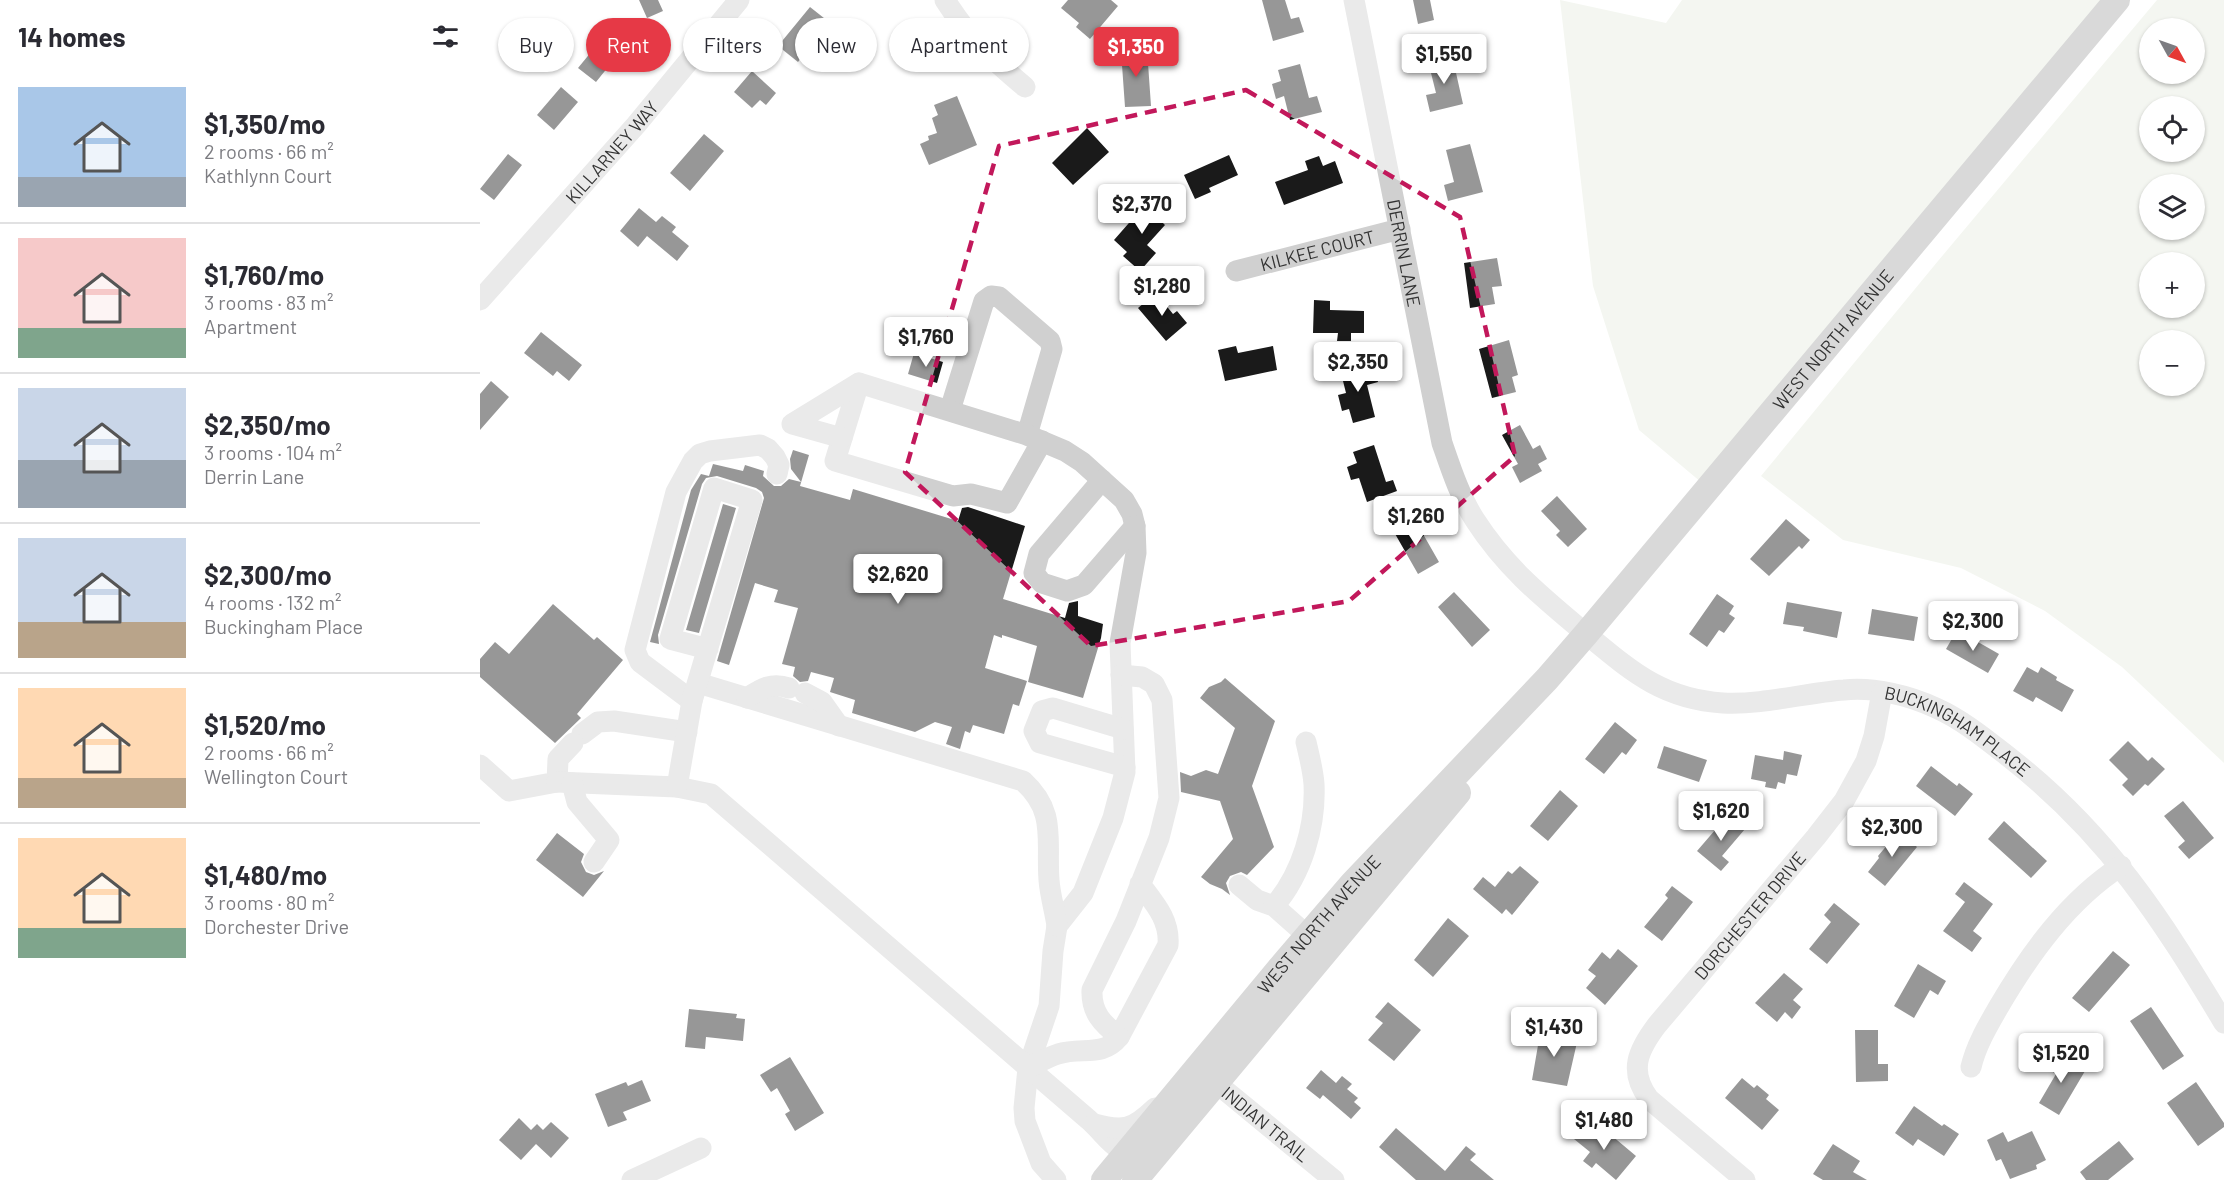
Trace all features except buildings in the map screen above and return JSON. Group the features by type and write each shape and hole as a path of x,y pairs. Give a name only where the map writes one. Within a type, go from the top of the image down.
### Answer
{"main road":[{"name":"WEST NORTH AVENUE","path":"1135,1180 1217,1083 1316,944 1441,789 1547,679 1586,634 2117,0"},
{"name":"WEST NORTH AVENUE","path":"1104,1180 1192,1073 1316,944"}],"street":[{"name":"KILLARNEY WAY","path":"480,300 636,126 739,0"},
{"path":"945,0 964,29 986,55 1025,87"},
{"name":"DERRIN LANE","path":"1354,0 1442,443 1455,481 1473,518 1503,560 1544,599 1586,634"},
{"name":"KILKEE COURT","path":"1236,272 1400,229"},
{"path":"859,383 835,461 953,496 971,494 1007,503 1034,438 1052,349 1050,341 999,297 991,296 984,301 950,410"},
{"path":"842,438 792,424 859,383 950,410 1034,438 1065,451 1082,462 1124,500 1132,514 1136,553 1120,643 1125,767 1113,818 1083,893 1058,926"},
{"path":"777,474 779,465 775,457 768,449 760,445 710,451 700,454 693,461 635,650 640,662 695,692 747,698 1023,781 1034,791 1044,806 1048,821 1049,882 1058,926 1053,951 1049,1006 1028,1068 1024,1108 1025,1120 1037,1154 1051,1177"},
{"path":"1102,480 1039,554 1034,573 1042,583 1067,591 1084,585 1135,526"},
{"path":"678,787 695,692 708,649 753,500 714,488 670,639 708,649"},
{"name":"BUCKINGHAM PLACE","path":"1586,634 1630,671 1648,682 1682,696 1722,703 1760,702 1846,689 1898,695 1935,707 1991,743 2059,799 2096,836 2154,910 2224,1023"},
{"path":"1119,1036 1103,1024 1091,1002 1092,990 1126,921 1159,838 1169,798 1162,700 1154,684 1142,677 1121,675"},
{"path":"747,698 769,686 778,684 822,702 839,726"},
{"name":"DORCHESTER DRIVE","path":"1745,1180 1649,1099 1640,1087 1637,1062 1641,1048 1657,1025 1809,846 1844,801 1866,761 1874,736 1882,692"},
{"path":"1123,729 1053,708 1042,711 1034,731 1040,743 1125,767"},
{"path":"594,862 609,840 577,802 565,782 558,759 598,722 614,720 687,732"},
{"path":"1274,906 1286,893 1301,861 1310,827 1314,783 1306,742"},
{"path":"480,765 508,791 565,782 678,787 711,794 1094,1124 1113,1144 1125,1153 1143,1155 1160,1151"},
{"path":"1971,1067 1974,1055 1988,1026 2029,960 2083,897 2121,866"},
{"path":"1028,1068 1058,1054 1105,1049 1119,1036 1168,945 1169,932 1158,909 1140,884"},
{"path":"1239,885 1257,900 1274,906 1316,944"},
{"path":"1094,1124 1112,1129 1126,1128 1140,1122 1192,1073"},
{"name":"INDIAN TRAIL","path":"1192,1073 1217,1083 1334,1180"},
{"path":"632,1180 701,1148"}],"highlighted area":[{"path":"1246,90 1460,217 1515,456 1349,601 1091,646 905,472 999,146"}],"shaded area":[{"path":"1560,0 1666,23 1682,0 2116,0 1714,493 1639,430 1593,286"},
{"path":"2157,0 2224,0 2224,763 2122,667 2045,611 1961,568 1843,540 1761,476 2139,21 2139,84 2205,84 2205,18 2142,18"}]}
